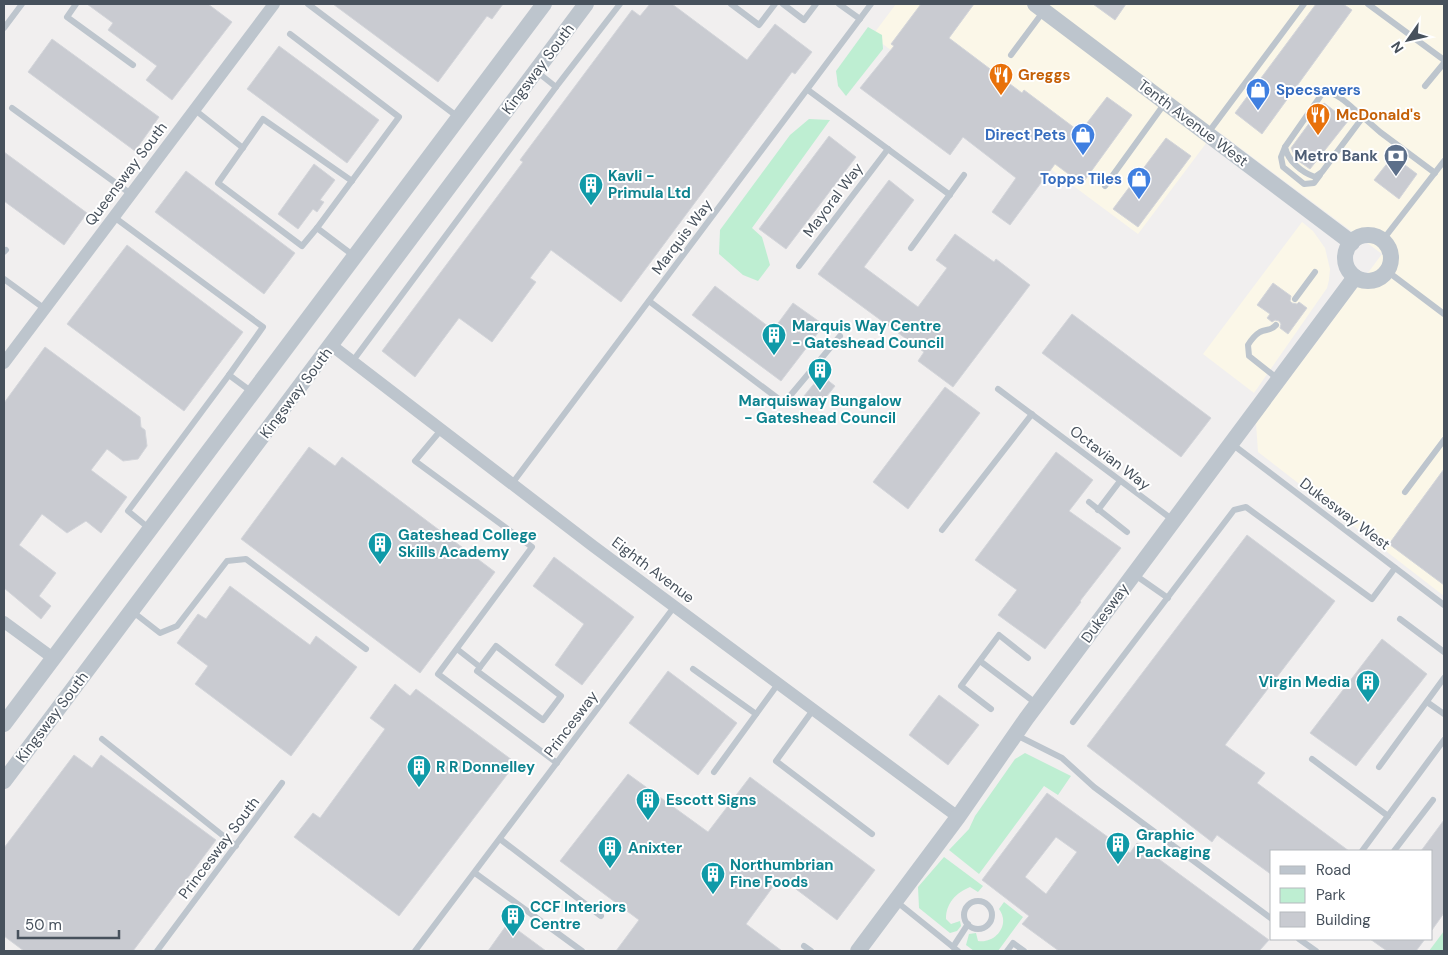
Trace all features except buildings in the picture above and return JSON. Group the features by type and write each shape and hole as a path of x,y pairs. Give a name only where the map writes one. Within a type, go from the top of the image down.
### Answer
{"street":[{"name":"Queensway South","path":"4,363 274,4"},
{"path":"4,724 544,4"},
{"name":"Kingsway South","path":"4,782 586,4"},
{"name":"Tenth Avenue West","path":"1040,7 1352,243"},
{"path":"1365,236 1373,236 1382,241 1387,246 1391,255 1387,271 1378,279 1368,281 1355,277 1348,269 1346,260 1346,252 1352,243 1356,239 1365,236"},
{"name":"Dukesway","path":"858,951 958,817 1015,735 1355,277"},
{"name":"Eighth Avenue","path":"331,345 674,607 958,817"},
{"path":"4,622 53,658"}],"lane":[{"path":"4,28 22,4"},
{"path":"76,4 67,17 133,65"},
{"path":"308,4 459,118"},
{"path":"352,362 620,4"},
{"path":"731,4 759,25 775,4"},
{"path":"783,4 804,20 816,4"},
{"path":"839,4 860,19"},
{"name":"Marquis Way","path":"511,484 872,4"},
{"path":"1207,134 1304,4"},
{"path":"1368,4 1444,61 1425,86"},
{"path":"1011,55 1040,7"},
{"path":"290,34 399,117 352,181 317,228 302,246 218,182 263,119 352,181"},
{"path":"536,71 556,87"},
{"path":"808,90 950,195"},
{"path":"1363,117 1314,183 1304,184 1282,167 1285,147 1324,91 1330,92 1342,99 1363,117 1380,132 1435,173"},
{"path":"1105,186 1166,102"},
{"path":"12,108 131,194"},
{"path":"194,110 243,148"},
{"path":"1285,147 1287,156 1291,161 1310,175 1315,177 1322,172"},
{"name":"Mayoral Way","path":"799,266 888,149"},
{"path":"1382,241 1444,161"},
{"path":"911,248 964,175"},
{"path":"114,217 263,327 128,511 150,529"},
{"path":"317,228 354,257"},
{"path":"1387,271 1444,314"},
{"path":"1295,299 1315,272"},
{"path":"4,279 45,309"},
{"path":"649,301 784,403 840,336"},
{"path":"1276,325 1273,329 1260,332 1252,338 1248,345 1249,356 1279,380"},
{"path":"229,375 253,393"},
{"name":"Octavian Way","path":"998,389 1175,520"},
{"path":"942,530 1032,414"},
{"path":"441,430 415,461 532,547 438,674 557,763"},
{"path":"1405,492 1444,440"},
{"name":"Dukesway West","path":"1231,444 1444,605"},
{"path":"1098,510 1120,481"},
{"path":"1089,502 1127,532"},
{"path":"1073,722 1234,510 1246,507 1372,598 1395,568"},
{"path":"132,611 160,633 177,626 227,561 246,559 366,649"},
{"path":"1134,574 1168,598"},
{"name":"Princesway","path":"415,951 674,607"},
{"path":"1400,619 1444,652"},
{"path":"991,709 961,686 999,635 1028,658"},
{"path":"496,646 561,696 543,720 477,671 480,667 496,646"},
{"path":"457,649 480,667"},
{"path":"980,661 1038,704"},
{"path":"693,669 756,714"},
{"path":"1379,767 1444,678"},
{"path":"714,772 778,684"},
{"path":"1427,702 1444,714"},
{"path":"813,710 776,761 872,834"},
{"path":"1015,735 1062,758 1094,787 1270,918"},
{"path":"102,739 236,846"},
{"path":"1365,850 1444,740"},
{"path":"1312,759 1388,816"},
{"name":"Princesway South","path":"157,951 282,783"},
{"path":"1395,850 1433,800"},
{"path":"500,839 601,916"},
{"path":"475,873 582,951"},
{"path":"896,901 956,949 968,924"},
{"path":"980,901 988,906 992,915 991,920 985,927 976,929 968,924 964,917 964,912 968,905 980,901"},
{"path":"1300,940 1316,951"},
{"path":"1007,951 1013,943 1024,951"},
{"path":"804,946 811,951"}],"shaded area":[{"path":"896,4 1444,4 1444,596 1258,452 1256,423 1382,254 1216,130 1138,234 872,36"},
{"path":"1302,222 1313,231 1325,248 1330,269 1327,288 1254,393 1203,354"}],"green space":[{"path":"868,27 882,35 883,49 846,96 838,86 836,71"},
{"path":"809,119 830,120 752,228 762,237 770,265 758,281 743,275 719,254 720,230 790,135"},
{"path":"1025,753 1071,776 1058,795 1044,786 979,874 949,850 969,829 975,816 1015,759"},
{"path":"944,857 983,886 978,892 970,887 960,892 950,903 946,919 951,924 960,921 961,926 957,931 950,933 919,908 918,887"},
{"path":"1004,902 1023,917 998,951 974,951 966,945 969,934 976,933 978,941 990,940 995,936 1002,927 1002,915 999,909"},
{"path":"1444,931 1444,951 1429,951"}],"place":[{"name":"Greggs","path":"1001,96"},
{"name":"Specsavers","path":"1258,111"},
{"name":"McDonald's","path":"1318,136"},
{"name":"Direct Pets","path":"1083,156"},
{"name":"Metro Bank","path":"1396,177"},
{"name":"Topps Tiles","path":"1139,200"},
{"name":"Kavli - Primula Ltd","path":"591,206"},
{"name":"Marquis Way Centre - Gateshead Council","path":"774,356"},
{"name":"Marquisway Bungalow - Gateshead Council","path":"820,391"},
{"name":"Gateshead College Skills Academy","path":"380,565"},
{"name":"Virgin Media","path":"1368,703"},
{"name":"R R Donnelley","path":"419,788"},
{"name":"Escott Signs","path":"648,821"},
{"name":"Graphic Packaging","path":"1118,865"},
{"name":"Anixter","path":"610,869"},
{"name":"Northumbrian Fine Foods","path":"713,895"},
{"name":"CCF Interiors Centre","path":"513,937"}]}
